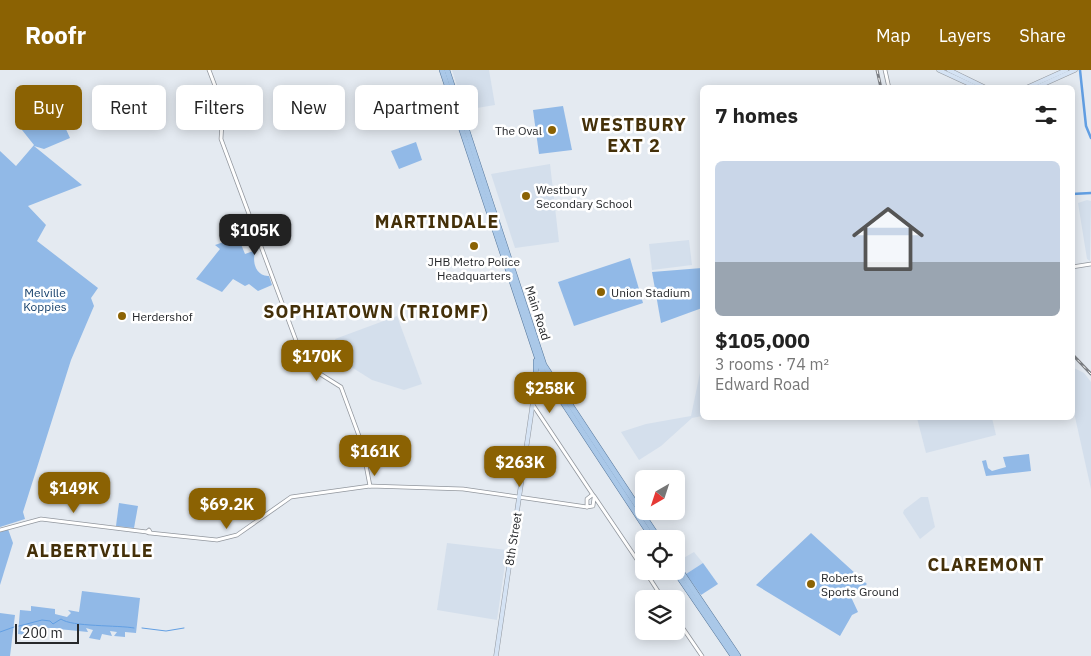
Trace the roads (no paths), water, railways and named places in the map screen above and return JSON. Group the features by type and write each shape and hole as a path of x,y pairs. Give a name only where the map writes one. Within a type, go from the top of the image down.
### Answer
{"main road":[{"name":"Main Road","path":"442,70 536,355 542,367 653,530"},
{"name":"Main Road","path":"447,70 545,377 648,530"},
{"path":"939,70 972,85"},
{"path":"949,70 980,85"},
{"path":"1033,85 1066,70"},
{"path":"1042,85 1075,70"},
{"path":"536,355 536,379 545,377"},
{"name":"8th Street","path":"496,656 536,379 542,367"},
{"path":"685,577 738,656"},
{"path":"682,580 733,656"}],"street":[{"path":"209,70 223,107 221,139 306,365 341,387 362,444 370,486"},
{"path":"885,70 888,85"},
{"path":"1075,267 1091,264"},
{"path":"533,405 635,556"},
{"path":"586,483 589,491 587,505"},
{"path":"0,530 41,519 217,540 231,538 291,497 370,486 463,489 574,505 593,506 596,504 602,507"},
{"path":"588,497 590,494 594,497"},
{"path":"593,506 594,497"},
{"path":"685,631 702,656"}],"waterway":[{"path":"1080,70 1086,126 1091,138"},
{"path":"1075,194 1091,193"},
{"path":"19,626 42,620 50,621 53,624 61,619 66,622 85,625 134,628"},
{"path":"0,632 14,627"},
{"path":"142,628 166,631 184,628"}],"railway":[{"path":"877,70 880,85"},
{"path":"1075,357 1091,374"}],"place":[{"name":"The Oval","path":"552,130"},
{"name":"Westbury Secondary School","path":"526,196"},
{"name":"JHB Metro Police Headquarters","path":"474,246"},
{"name":"Union Stadium","path":"601,292"},
{"name":"Herdershof","path":"122,316"},
{"name":"Roberts Sports Ground","path":"811,584"}],"district":[{"name":"WESTBURY EXT 2","path":"634,134"},
{"name":"MARTINDALE","path":"437,221"},
{"name":"SOPHIATOWN (TRIOMF)","path":"376,311"},
{"name":"ALBERTVILLE","path":"90,550"},
{"name":"CLAREMONT","path":"986,564"}],"park label":[{"name":"Melville Koppies","path":"45,299"}]}
